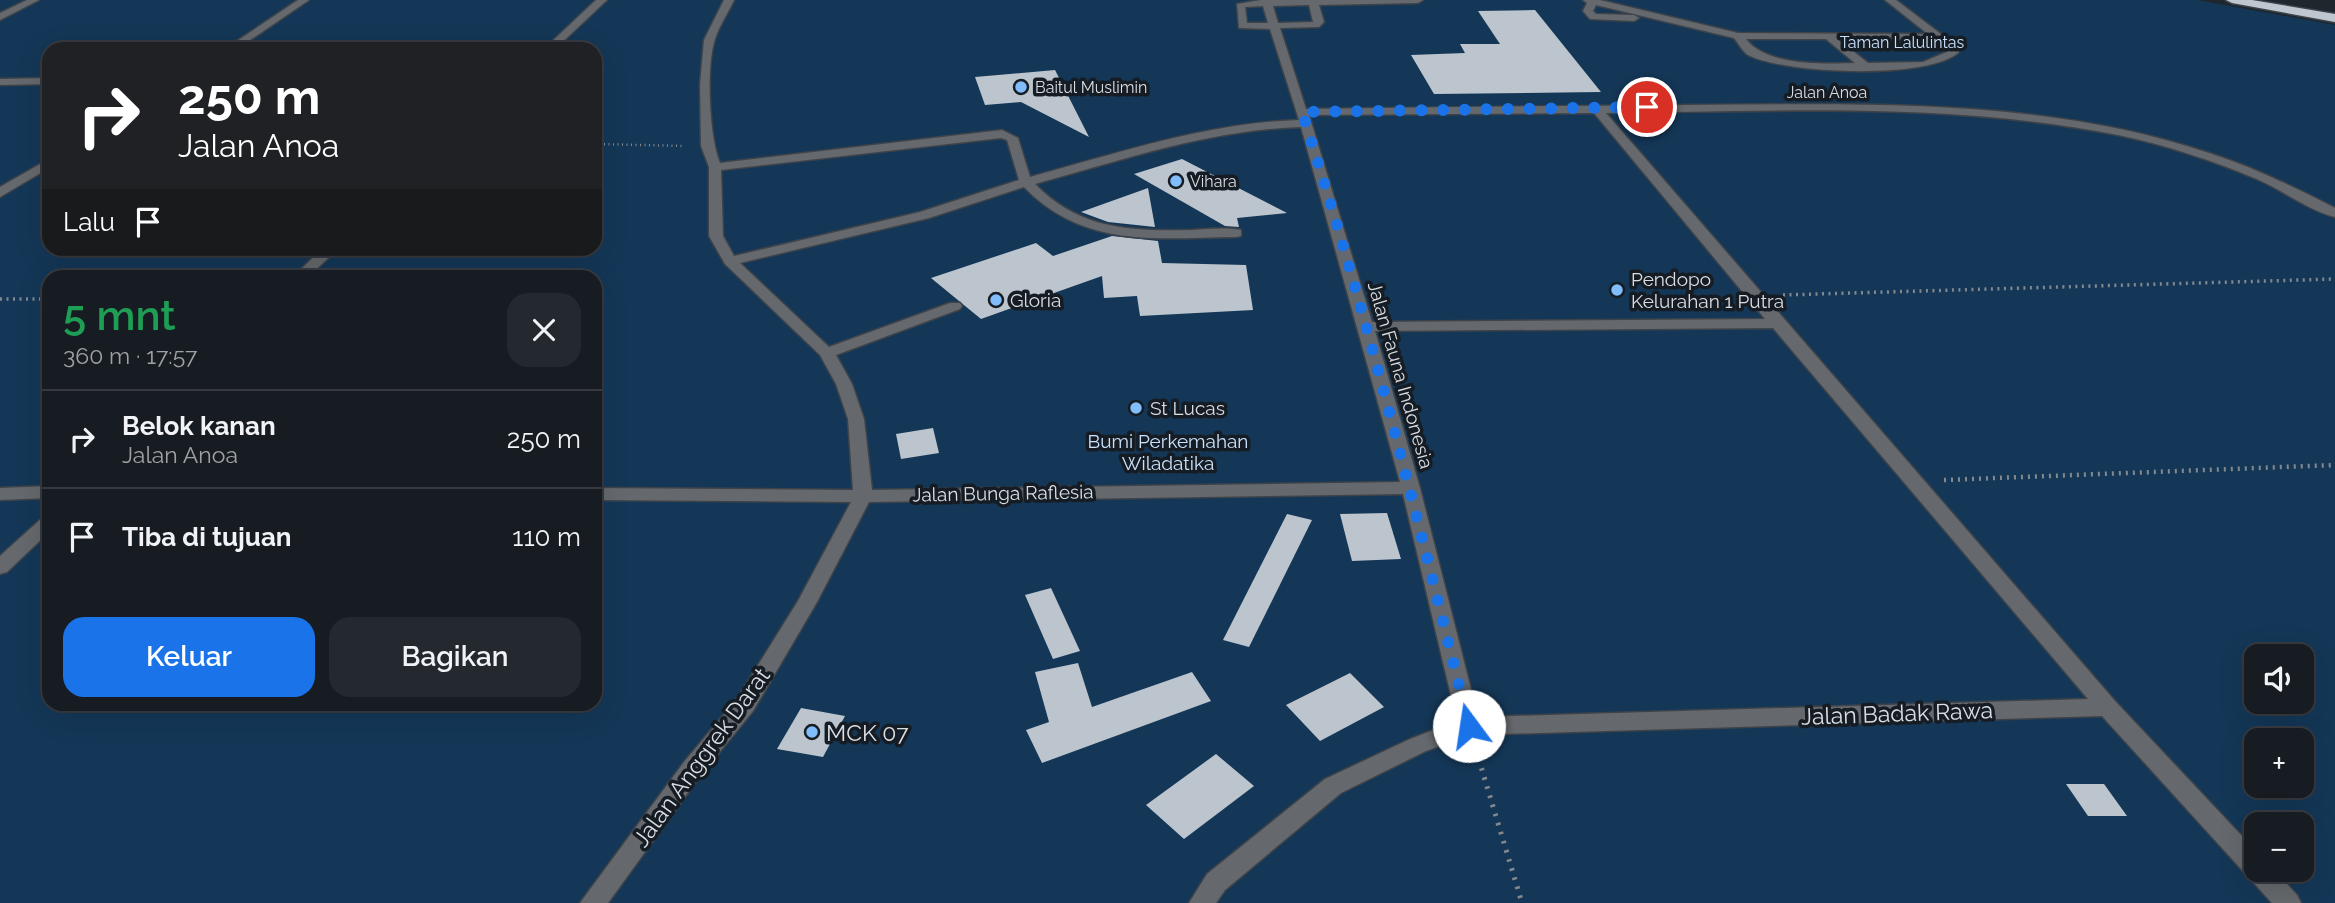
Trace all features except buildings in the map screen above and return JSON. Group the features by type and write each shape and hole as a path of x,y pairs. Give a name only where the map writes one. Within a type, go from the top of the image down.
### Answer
{"highway":[{"path":"2232,0 2335,18"},
{"path":"2283,0 2335,9"}],"street":[{"path":"0,17 34,0"},
{"path":"241,42 304,0"},
{"path":"557,42 603,0"},
{"path":"729,0 709,40 705,85 707,146 715,167 716,236 730,261 827,353 844,384 856,419 863,496"},
{"path":"1313,2 1319,22 1316,25 1243,26 1240,6 1266,1 1418,0"},
{"path":"1738,36 1750,52 1804,66 1923,65 1949,57 1954,49 1890,0"},
{"name":"Jalan Fauna Indonesia","path":"1266,1 1366,327 1411,488 1469,726"},
{"path":"1658,17 1593,17 1588,11 1591,1 1738,36 1938,37"},
{"path":"1827,35 1867,67"},
{"path":"0,82 42,81"},
{"name":"Jalan Anoa","path":"730,261 799,247 924,215 1026,182 1203,134 1303,117 1596,108 1859,107 2012,117 2119,132 2204,155 2264,178 2335,214"},
{"path":"1596,108 2107,707 2244,855"},
{"path":"715,167 1002,134 1012,138 1026,182 1051,209 1091,227 1121,232 1236,233"},
{"path":"0,193 42,167"},
{"path":"308,270 323,256"},
{"path":"827,353 955,306"},
{"path":"1366,327 1777,323"},
{"name":"Jalan Bunga Raflesia","path":"602,494 863,496 1411,488"},
{"path":"0,494 42,492"},
{"name":"Jalan Anggrek Darat","path":"593,903 692,769 745,705 807,602 863,496"},
{"path":"0,567 42,528"},
{"name":"Jalan Badak Rawa","path":"1202,903 1216,882 1333,786 1418,746 1469,726 2107,707"},
{"path":"2269,882 2288,903"}],"path":[{"path":"602,144 707,146"},
{"path":"1754,296 2335,279"},
{"path":"0,299 42,299"},
{"path":"1913,481 2335,465"},
{"path":"1469,726 1522,903"}],"green space":[{"name":"Bumi Perkemahan Wiladatika","path":"0,0 2197,0 2335,25 2335,903 0,903"}],"place":[{"name":"Baitul Muslimin","path":"1021,87"},
{"name":"Vihara","path":"1176,181"},
{"name":"Pendopo Kelurahan 1 Putra","path":"1617,290"},
{"name":"Gloria","path":"996,300"},
{"name":"St Lucas","path":"1136,408"},
{"name":"MCK 07","path":"812,732"}],"route":[{"path":"1469,726 1411,488 1302,112 1647,107"}],"park label":[{"name":"Taman Lalulintas","path":"1902,42"}]}
